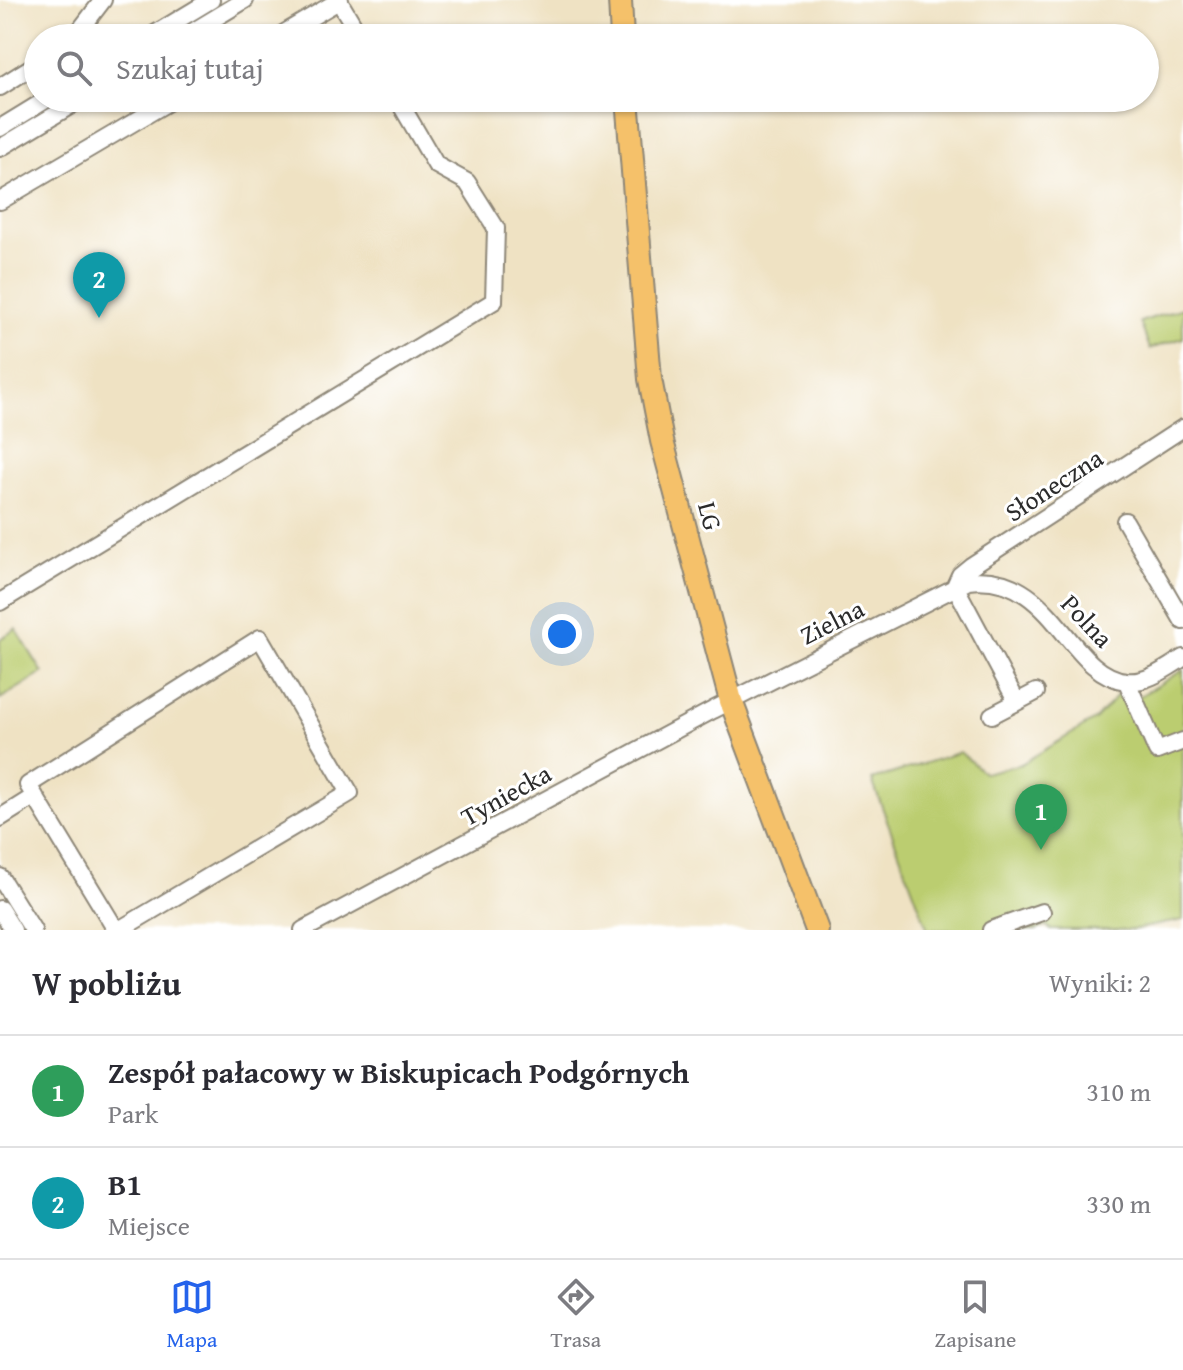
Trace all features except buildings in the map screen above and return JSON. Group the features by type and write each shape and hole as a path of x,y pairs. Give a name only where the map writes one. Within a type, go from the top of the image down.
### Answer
{"main road":[{"path":"620,0 621,24"},
{"name":"LG","path":"628,112 650,379 662,441 731,701 817,930"}],"street":[{"path":"85,24 103,0"},
{"path":"171,24 211,0"},
{"path":"205,24 245,0"},
{"path":"300,24 340,0 353,24"},
{"path":"0,87 24,72"},
{"path":"0,128 26,112"},
{"path":"0,148 60,112"},
{"path":"0,201 151,112"},
{"path":"0,602 494,301 496,228 467,182 436,165 405,112"},
{"name":"Słoneczna","path":"955,586 960,575 971,566 1183,428"},
{"path":"1125,521 1183,621"},
{"name":"Polna","path":"955,586 968,581 991,581 1024,595 1050,614 1095,666 1111,677 1127,682"},
{"path":"955,586 1017,702"},
{"name":"Zielna","path":"731,701 955,586"},
{"path":"260,638 350,793 117,930 35,796 28,785 260,638"},
{"path":"1183,658 1159,673 1127,682 1157,751 1183,741"},
{"path":"992,715 1036,692"},
{"name":"Tyniecka","path":"303,930 731,701"},
{"path":"0,818 35,796"},
{"path":"0,877 13,930"},
{"path":"7,909 33,930"},
{"path":"991,930 1042,912"}],"green space":[{"path":"1183,308 1183,338 1150,349 1140,322"},
{"path":"16,629 43,673 0,699 0,639"},
{"path":"1183,670 1183,920 1132,930 1051,930 1047,926 1036,930 928,930 872,780 960,752 984,773 1021,764 1096,719 1121,691 1128,703"}],"place":[{"name":"B1","path":"99,318"},
{"name":"Zespół pałacowy w Biskupicach Podgórnych","path":"1041,850"}]}
